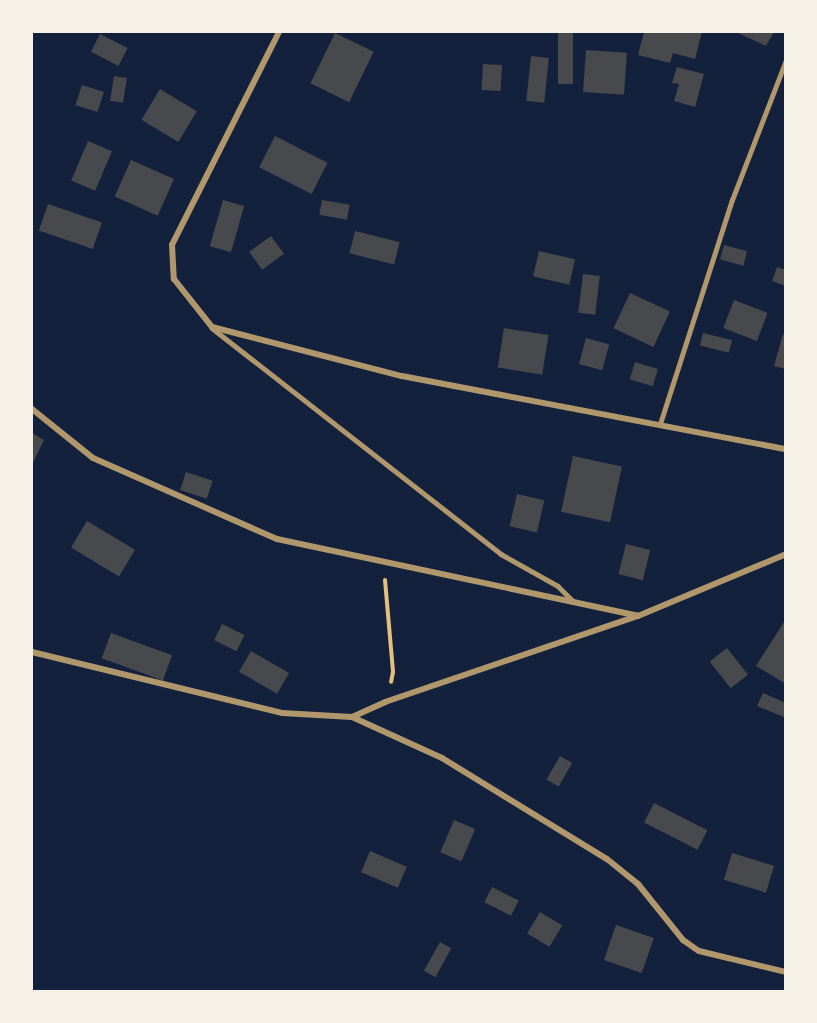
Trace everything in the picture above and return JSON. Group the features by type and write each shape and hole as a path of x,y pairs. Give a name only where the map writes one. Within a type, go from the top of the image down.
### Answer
{"street":[{"path":"279,32 172,245 174,279 212,327 402,376 786,449"},
{"path":"32,409 93,458 254,530 384,564 638,616"},
{"path":"352,717 385,702 638,616 786,554"},
{"path":"32,652 282,713 352,717 442,758 607,859 646,892 683,940 699,951 786,972"}],"lane":[{"path":"660,424 732,200 786,60"},
{"path":"212,327 482,540 558,586 575,603"}],"path":[{"path":"384,564 393,672 385,702"}],"building":[{"path":"558,32 573,32 573,84 558,84"},
{"path":"644,32 702,32 695,59 673,53 670,63 638,55"},
{"path":"736,32 774,32 766,46"},
{"path":"335,33 374,52 349,102 310,83"},
{"path":"100,34 128,48 119,66 91,52"},
{"path":"586,50 627,53 624,95 583,92"},
{"path":"531,56 549,58 544,103 526,101"},
{"path":"483,64 502,65 501,91 482,90"},
{"path":"677,67 704,74 695,107 674,101 679,84 672,83"},
{"path":"114,76 127,78 123,103 110,101"},
{"path":"82,85 104,92 97,112 76,105"},
{"path":"160,89 197,111 178,142 141,120"},
{"path":"275,136 328,163 312,194 259,167"},
{"path":"88,141 112,151 95,191 71,181"},
{"path":"131,160 174,179 158,216 115,197"},
{"path":"223,200 244,206 231,252 210,246"},
{"path":"322,200 350,205 347,220 319,215"},
{"path":"48,204 102,223 93,249 39,230"},
{"path":"355,231 400,242 394,264 349,253"},
{"path":"271,236 284,254 262,270 249,252"},
{"path":"724,245 747,251 743,266 720,259"},
{"path":"539,251 575,259 569,285 533,276"},
{"path":"777,267 786,270 786,286 772,281"},
{"path":"583,274 600,276 595,315 578,313"},
{"path":"630,293 670,312 653,347 614,328"},
{"path":"734,300 768,313 757,341 723,328"},
{"path":"504,328 548,335 542,375 498,368"},
{"path":"703,333 732,340 729,353 700,346"},
{"path":"783,334 786,335 786,369 774,366"},
{"path":"586,338 609,344 602,370 579,364"},
{"path":"635,362 658,369 653,386 630,379"},
{"path":"32,433 44,440 32,465"},
{"path":"573,456 622,466 610,522 561,512"},
{"path":"186,472 213,481 207,499 180,490"},
{"path":"517,494 544,500 537,532 510,526"},
{"path":"87,521 135,550 119,576 71,548"},
{"path":"626,544 650,550 643,580 619,574"},
{"path":"786,619 786,684 756,666"},
{"path":"222,624 244,635 237,651 214,640"},
{"path":"111,633 172,655 163,681 102,658"},
{"path":"727,648 748,675 731,688 710,662"},
{"path":"251,651 289,673 277,694 239,672"},
{"path":"763,693 786,703 786,718 757,706"},
{"path":"560,756 572,763 559,786 546,779"},
{"path":"654,803 707,830 697,850 644,823"},
{"path":"454,820 475,829 461,861 440,852"},
{"path":"370,851 407,867 398,888 361,872"},
{"path":"732,853 774,866 766,893 724,880"},
{"path":"492,887 519,901 511,916 484,902"},
{"path":"540,912 562,925 549,947 527,933"},
{"path":"616,925 654,938 642,973 604,960"},
{"path":"440,942 451,948 435,977 424,971"}]}
